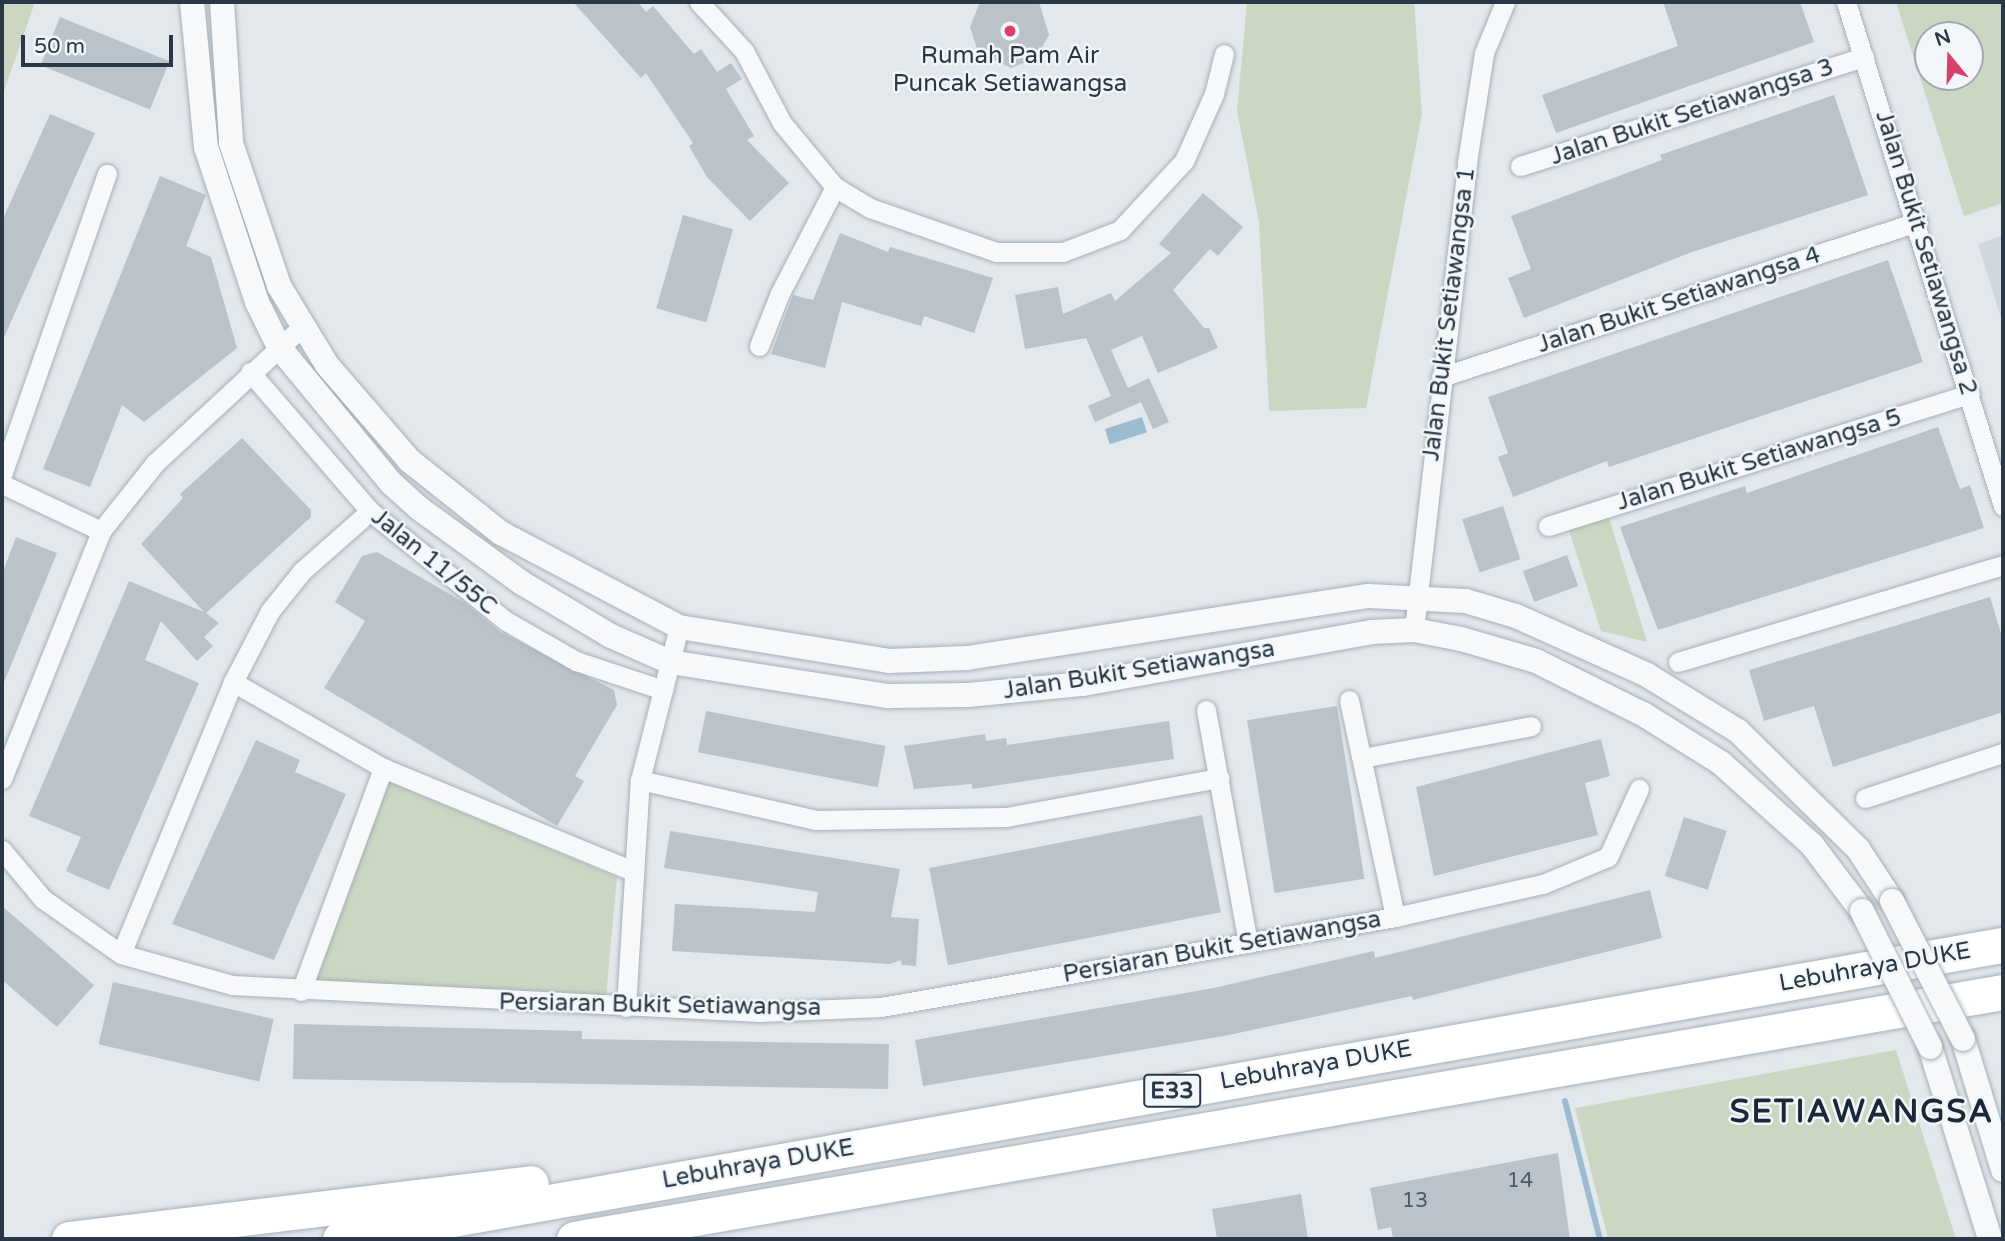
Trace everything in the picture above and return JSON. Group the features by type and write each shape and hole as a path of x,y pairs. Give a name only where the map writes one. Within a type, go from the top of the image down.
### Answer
{"highway":[{"name":"Lebuhraya DUKE","path":"340,1239 2003,945"},
{"name":"Lebuhraya DUKE","path":"573,1239 2003,992"},
{"path":"69,1239 862,1145"},
{"path":"707,1239 795,1220 875,1185"}],"street":[{"name":"Jalan Bukit Setiawangsa","path":"192,2 206,147 253,290 279,347 391,483 420,509 522,583 611,635 670,662 888,696 968,695 1083,684 1371,632 1414,630 1536,661 1643,714 1710,756 1812,845 1862,911 1930,1047 1990,1239"},
{"name":"Jalan Bukit Setiawangsa","path":"222,2 231,143 279,286 302,328 410,461 500,533 679,628 890,661 967,659 1368,596 1417,595 1516,616 1647,675 1738,731 1858,849 1892,901 1963,1039 2003,1170"},
{"path":"699,2 744,51 782,123 835,187 870,208 996,252 1063,252 1120,230 1184,161 1214,94 1224,54"},
{"name":"Jalan Bukit Setiawangsa 1","path":"1414,630 1441,377 1484,53 1504,2"},
{"name":"Jalan Bukit Setiawangsa 2","path":"1846,2 1917,222 2003,506"},
{"name":"Jalan Bukit Setiawangsa 3","path":"1520,166 1864,57"},
{"path":"2,475 107,174"},
{"path":"759,346 835,187"},
{"name":"Jalan Bukit Setiawangsa 4","path":"1441,377 1917,222"},
{"path":"2,779 101,531 155,463 250,372 302,328"},
{"name":"Jalan 11/55C","path":"250,372 370,511 506,621 576,661 663,691"},
{"name":"Jalan Bukit Setiawangsa 5","path":"1548,526 1970,394"},
{"path":"2,484 101,531"},
{"path":"121,954 233,682 270,611 302,571 370,511"},
{"path":"1678,662 2003,565"},
{"path":"626,1007 630,870 640,780 679,628"},
{"path":"233,682 383,768 630,870"},
{"path":"1349,700 1395,917"},
{"path":"1206,710 1248,943"},
{"path":"1362,758 1531,726"},
{"path":"1865,798 2003,753"},
{"path":"301,991 383,768"},
{"path":"640,780 816,820 1006,817 1219,778"},
{"name":"Persiaran Bukit Setiawangsa","path":"2,850 43,898 121,954 232,985 301,991 759,1012 881,1007 1395,917 1543,884 1608,856 1639,789"}],"shaded area":[{"path":"2003,235 2003,325 1978,244"}],"green space":[{"path":"2,2 35,2 2,97"},
{"path":"1247,2 1414,2 1422,114 1366,408 1269,411 1259,222 1237,111"},
{"path":"1896,2 2003,2 2003,203 1964,216 1924,91 1984,91 1984,21 1914,21 1914,59"},
{"path":"1606,508 1647,642 1601,631 1566,521"},
{"path":"387,781 617,877 606,996 314,982"},
{"path":"1896,1050 1956,1239 1608,1239 1575,1108"}],"water":[{"path":"1142,417 1147,432 1110,444 1105,429"}],"building":[{"path":"573,2 638,2 646,12 653,6 694,54 701,49 717,72 731,63 742,79 726,89 754,136 747,140 789,183 750,221 707,177 689,146 693,143 646,73 641,78"},
{"name":"Rumah Pam Air Puncak Setiawangsa","path":"980,2 1039,2 1049,35 1036,58 1011,68 978,52 970,27"},
{"path":"1663,2 1800,2 1814,42 1556,133 1542,95 1678,46"},
{"path":"60,17 169,61 150,109 41,65"},
{"path":"1834,95 1868,195 1692,252 1524,318 1508,278 1531,269 1511,216 1662,160 1660,155"},
{"path":"50,114 95,133 2,342 2,221"},
{"path":"160,176 206,195 186,246 211,257 237,348 144,422 122,405 90,487 43,469"},
{"path":"1203,193 1243,227 1218,256 1210,249 1173,290 1204,328 1209,328 1218,348 1158,373 1142,336 1111,350 1128,388 1149,378 1169,422 1153,429 1141,402 1095,422 1088,406 1111,396 1086,338 1025,349 1015,295 1058,287 1063,314 1111,293 1115,301 1171,253 1159,244"},
{"path":"683,215 733,229 706,323 656,308"},
{"path":"840,233 888,252 890,247 993,278 974,333 924,316 921,326 842,302 825,368 771,354 793,295 813,300"},
{"path":"1888,260 1923,362 1609,467 1607,461 1513,497 1498,457 1508,453 1488,397"},
{"path":"1938,427 1960,489 1970,485 1984,528 1658,630 1620,527 1745,486 1747,493"},
{"path":"242,438 311,510 311,517 206,613 219,623 204,637 213,646 197,661 161,621 145,660 199,683 109,890 66,871 81,837 29,816 129,581 204,612 141,544 183,498 180,494"},
{"path":"1503,506 1520,559 1479,573 1462,519"},
{"path":"16,537 57,553 2,687 2,574"},
{"path":"377,552 465,603 500,632 614,690 617,705 575,776 584,781 557,826 324,688 365,621 335,602 362,556"},
{"path":"1567,555 1578,586 1534,602 1523,571"},
{"path":"1990,597 2003,640 2003,712 1833,767 1814,706 1764,721 1749,670"},
{"path":"1337,706 1364,879 1274,893 1247,720"},
{"path":"706,711 886,746 878,787 698,752"},
{"path":"1169,721 1174,759 972,789 972,784 914,789 904,746 985,734 986,741 1006,738 1007,745"},
{"path":"1601,739 1610,776 1585,783 1598,835 1434,876 1416,787"},
{"path":"256,740 300,760 295,772 346,794 274,960 172,924"},
{"path":"1202,815 1221,912 948,965 929,868"},
{"path":"1684,817 1727,831 1708,890 1665,876"},
{"path":"670,831 900,869 891,917 919,919 916,966 902,965 901,960 890,964 672,951 675,904 815,912 818,892 664,868"},
{"path":"1650,890 1662,938 1413,1000 1412,996 1224,1036 923,1086 915,1040 1214,988 1374,951 1375,958"},
{"path":"2,906 94,985 57,1027 2,980"},
{"path":"113,982 274,1019 259,1081 99,1044"},
{"path":"294,1024 582,1031 582,1039 889,1044 888,1089 293,1079"},
{"path":"1558,1153 1570,1239 1393,1239 1391,1227 1378,1230 1370,1188"},
{"path":"1301,1194 1308,1239 1217,1239 1212,1209"}],"waterway":[{"path":"1565,1101 1600,1239"}],"place":[{"name":"Rumah Pam Air Puncak Setiawangsa","path":"1010,31"}],"district":[{"name":"SETIAWANGSA","path":"1862,1112"}]}
